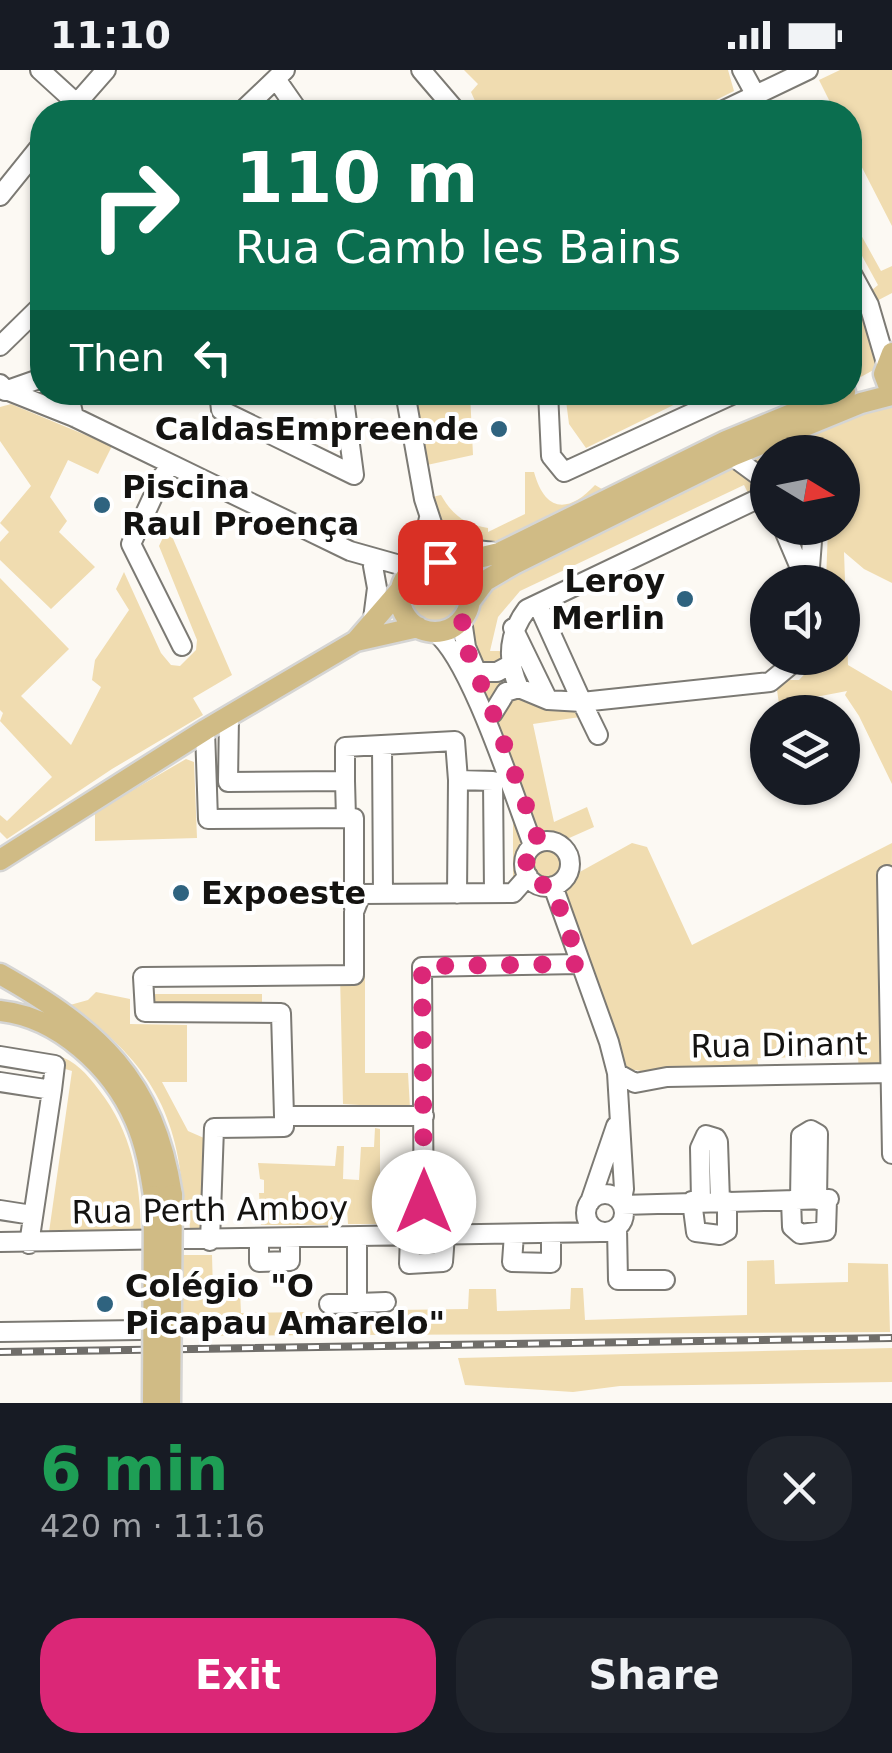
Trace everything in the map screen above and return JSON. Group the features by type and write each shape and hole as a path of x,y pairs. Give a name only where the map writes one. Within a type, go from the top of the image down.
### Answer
{"main road":[{"path":"862,382 887,364 892,395 862,403"},
{"path":"356,641 409,577 433,562 447,564 500,553 726,441 816,405"},
{"path":"783,435 856,405"},
{"path":"0,860 205,730 356,641 451,628 485,581 750,449"},
{"path":"447,564 466,581 466,610"},
{"path":"409,577 404,612 426,629"},
{"path":"0,974 87,1031 125,1071 150,1109 165,1153 153,1403"},
{"path":"0,1011 38,1020 86,1053 112,1082 134,1118 162,1196 170,1403"}],"street":[{"path":"40,70 68,100"},
{"path":"84,100 106,70"},
{"path":"421,70 445,100"},
{"path":"742,70 758,100"},
{"path":"745,100 808,70"},
{"path":"254,100 281,74 293,100"},
{"path":"0,196 30,159"},
{"path":"862,292 887,364"},
{"path":"869,305 892,327"},
{"path":"0,346 30,316"},
{"path":"2,389 30,381"},
{"path":"2,389 30,400"},
{"path":"43,405 409,577 430,526"},
{"path":"71,405 74,417"},
{"path":"221,405 221,410 354,475 345,405"},
{"path":"407,405 430,526 447,564"},
{"path":"549,405 551,456 564,472 712,405"},
{"path":"732,456 750,469"},
{"path":"170,464 131,544 182,646"},
{"path":"519,688 510,665 513,628 526,609 750,503"},
{"path":"430,526 467,549 500,553"},
{"path":"376,561 430,526"},
{"path":"373,619 376,561"},
{"path":"538,605 598,735"},
{"path":"466,610 467,652 493,713 536,843"},
{"path":"513,628 548,700"},
{"path":"426,629 450,644 536,843"},
{"path":"476,672 497,672 510,665"},
{"path":"493,713 506,692 519,688 548,700 582,702 770,682 778,675"},
{"path":"228,716 228,782 345,780"},
{"path":"205,730 208,818 354,818 354,975 143,977 144,1012 281,1013"},
{"path":"346,818 345,746 455,741 457,894"},
{"path":"382,745 384,894"},
{"path":"458,780 493,780 494,894"},
{"path":"536,843 558,843 570,859 566,878 552,886 541,886 528,876 524,860 536,843"},
{"path":"887,875 892,1154"},
{"path":"354,912 360,894 513,893 528,876"},
{"path":"552,886 617,1074 624,1189 617,1217 618,1280 666,1280"},
{"path":"445,1235 443,1262 409,1264 417,1236 424,1116 422,966 580,964"},
{"path":"210,1240 214,1128 284,1127 281,976"},
{"path":"0,1056 55,1066 28,1244"},
{"name":"Rua Dinant","path":"617,1074 636,1070 667,1077 892,1074"},
{"path":"0,1082 52,1090"},
{"path":"284,1116 424,1116"},
{"path":"619,1116 588,1219 710,1201 813,1200"},
{"path":"590,1202 608,1194 617,1217"},
{"path":"0,1210 32,1216"},
{"name":"Rua Perth Amboy","path":"0,1242 551,1233 617,1217"},
{"path":"514,1234 512,1262 550,1262 551,1233"},
{"path":"357,1237 357,1303"},
{"path":"330,1304 386,1302"},
{"path":"0,1332 140,1330"}],"shaded area":[{"path":"464,70 728,70 734,91 716,100 475,100 471,92 478,84"},
{"path":"840,70 892,70 892,226 862,167 862,100 829,100 819,80"},
{"path":"862,237 881,271 892,266 892,293 869,305 886,363 862,376 862,294 865,296 878,285 862,256"},
{"path":"892,395 892,583 864,569 844,552 844,565 827,565 827,545 860,545 860,435 802,435"},
{"path":"11,404 112,446 98,474 68,460 50,497 67,521 59,532 95,567 51,609 0,560 0,542 9,532 0,523 31,486 0,441 0,407"},
{"path":"416,405 471,405 473,455 427,465"},
{"path":"567,405 674,405 586,448 569,424"},
{"path":"750,458 750,493 744,485 520,591 498,617 490,651 502,651 497,672 506,697 570,708 580,717 533,724 554,822 587,807 594,827 558,843 546,840 532,846 513,893 513,792 451,634 458,632 485,695 471,648 467,610 474,596 519,561"},
{"path":"525,472 534,472 544,495 558,504 576,501 595,485 607,492 508,538 477,544 451,533 432,497 441,495 460,518 488,528 488,532 525,514"},
{"path":"168,527 232,675 193,698 203,715 112,769 7,839 0,832 0,815 7,821 52,777 0,721 0,578 69,649 21,696 71,745 101,687 92,680 95,660 129,610 116,589 124,572 161,653 171,665 180,666 196,650 197,640 159,546"},
{"path":"435,571 453,579 461,597 453,615 435,623 417,615 409,597 417,579"},
{"path":"860,672 892,691 892,784 860,718 860,695 845,695 847,691 778,695 776,683 799,680 804,675"},
{"path":"186,759 194,762 197,838 95,841 95,812"},
{"path":"632,843 647,847 692,945 892,843 891,1073 859,1074 858,1056 757,1058 760,1076 667,1077 636,1070 617,1073 558,884"},
{"path":"547,844 561,850 567,864 561,878 547,884 533,878 527,864 533,850"},
{"path":"340,975 365,976 365,1073 408,1073 410,1108 343,1104"},
{"path":"96,992 130,999 130,1024 187,1025 187,1082 162,1082 188,1131 204,1138 203,1229 190,1230 189,1214 184,1213 176,1146 156,1093 121,1048 70,1005 88,1000"},
{"path":"154,994 262,994 262,1006 154,1007"},
{"path":"56,1055 85,1073 119,1122 136,1175 141,1233 49,1232 72,1071 62,1068"},
{"path":"375,1128 380,1129 380,1224 348,1224 344,1203 335,1202 333,1225 261,1225 259,1193 264,1193 264,1180 260,1179 258,1163 335,1166 337,1146 344,1146 343,1179 359,1180 361,1147 374,1147"},
{"path":"182,1255 212,1255 213,1291 240,1291 241,1313 314,1312 314,1323 394,1322 395,1310 468,1309 469,1289 496,1289 497,1311 570,1309 571,1288 583,1288 585,1320 747,1315 747,1261 774,1260 775,1284 848,1282 848,1263 888,1264 890,1332 182,1336"},
{"path":"892,1348 892,1382 620,1386 573,1392 465,1385 458,1358"}],"railway":[{"path":"0,1352 892,1338"}],"place":[{"name":"CaldasEmpreende","path":"499,429"},
{"name":"Piscina Raul Proença","path":"102,505"},
{"name":"Leroy Merlin","path":"685,599"},
{"name":"Expoeste","path":"181,893"},
{"name":"Colégio \"O Picapau Amarelo\"","path":"105,1304"}],"route":[{"path":"424,1202 422,966 580,964 552,886 536,884 526,872 527,852 539,842 466,647 462,620 470,601 468,587 457,569 440,562"}]}
